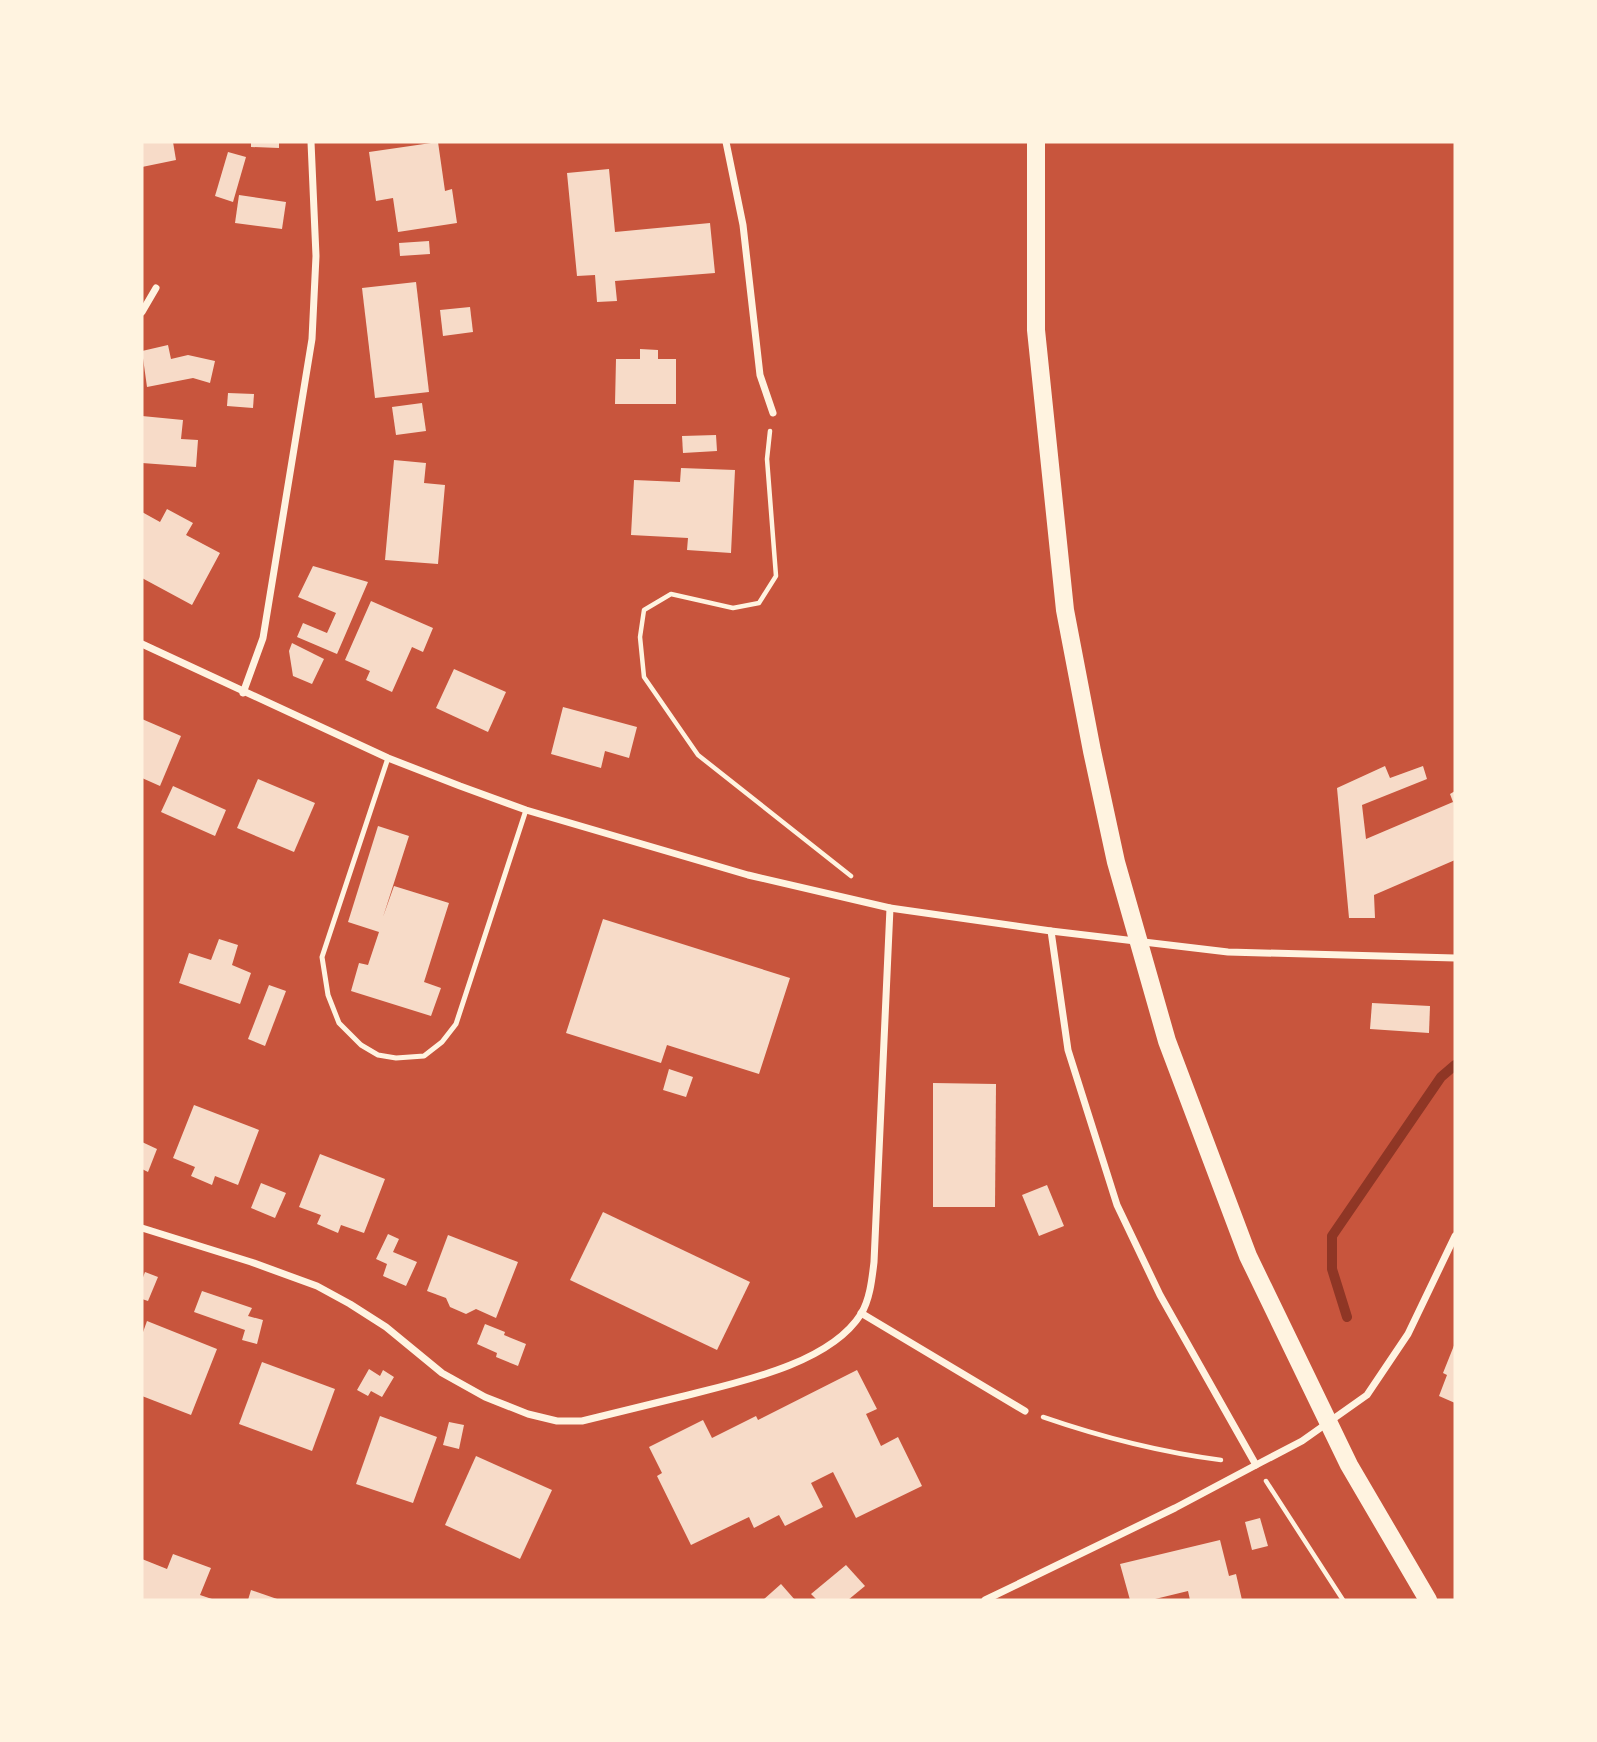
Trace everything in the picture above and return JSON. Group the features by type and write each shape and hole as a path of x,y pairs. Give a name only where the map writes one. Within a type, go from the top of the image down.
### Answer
{"main road":[{"path":"1036,142 1036,330 1065,610 1116,862 1167,1041 1248,1256 1349,1465 1428,1600"}],"street":[{"path":"243,692 264,638 313,339 316,256 311,142"},
{"path":"726,142 743,225 761,375 773,413"},
{"path":"142,312 156,288"},
{"path":"142,644 388,758 526,810 748,875 890,908 1228,952 1455,958"},
{"path":"142,1228 317,1286 368,1315 442,1373 485,1397 528,1414 557,1421 582,1421 776,1371 806,1358 842,1334 861,1313 871,1286 890,908"},
{"path":"1051,931 1068,1050 1118,1205 1160,1295 1256,1465"},
{"path":"985,1600 1175,1508 1302,1441 1367,1395 1408,1334 1455,1236"},
{"path":"861,1313 1025,1410"}],"lane":[{"path":"388,758 322,957 328,995 339,1023 361,1045 378,1055 396,1058 424,1056 442,1042 456,1024 526,810"}],"path":[{"path":"773,413 767,458 776,576 759,603 733,608 671,594 644,610 640,637 644,677 698,755 890,908"},
{"path":"1025,1410 1087,1432 1164,1452 1256,1465 1343,1600"}],"building":[{"path":"142,142 173,142 176,160 142,167"},
{"path":"251,142 279,142 279,148 251,147"},
{"path":"438,142 445,191 452,189 457,223 398,232 393,198 376,201 369,152"},
{"path":"228,152 246,157 233,202 215,196"},
{"path":"609,169 615,232 710,223 715,273 615,281 617,301 597,302 595,275 577,276 567,173"},
{"path":"239,195 286,202 282,229 235,223"},
{"path":"429,241 430,254 400,256 399,243"},
{"path":"416,282 429,392 375,398 362,288"},
{"path":"470,307 473,332 443,336 440,310"},
{"path":"168,345 171,359 188,355 215,361 210,383 193,378 147,387 142,351"},
{"path":"640,349 658,350 658,359 676,359 676,404 615,404 616,359 640,359"},
{"path":"228,393 254,394 253,408 227,406"},
{"path":"422,403 426,431 396,435 392,407"},
{"path":"142,416 183,420 181,439 198,440 196,467 142,463"},
{"path":"716,435 717,451 683,453 682,436"},
{"path":"394,460 426,463 424,483 445,485 438,564 385,560"},
{"path":"681,468 735,470 731,553 687,550 688,538 631,535 634,480 680,482"},
{"path":"167,509 193,523 186,535 220,553 192,605 142,578 142,512 160,522"},
{"path":"313,566 368,582 337,654 297,637 303,623 327,633 336,613 298,597"},
{"path":"371,601 433,628 423,652 412,647 392,692 366,680 370,671 345,660"},
{"path":"292,643 324,659 312,684 293,676 289,651"},
{"path":"454,669 506,692 488,732 436,708"},
{"path":"563,707 637,727 629,758 605,751 601,768 551,754"},
{"path":"142,719 181,736 160,786 142,778"},
{"path":"1385,766 1390,778 1423,766 1427,779 1362,805 1366,839 1453,802 1450,794 1455,791 1455,860 1374,895 1375,918 1349,918 1337,788"},
{"path":"258,779 315,803 294,852 237,828"},
{"path":"173,786 226,810 215,836 161,812"},
{"path":"378,826 409,836 383,917 394,886 449,903 424,982 441,988 431,1016 351,991 359,963 368,965 379,932 348,922"},
{"path":"603,919 790,978 759,1074 667,1045 661,1063 566,1033"},
{"path":"219,939 238,945 232,965 251,973 240,1004 179,983 189,953 211,960"},
{"path":"269,985 286,991 265,1046 248,1039"},
{"path":"1372,1003 1430,1006 1429,1033 1370,1029"},
{"path":"669,1069 693,1077 686,1097 663,1090"},
{"path":"933,1083 996,1084 995,1207 933,1207"},
{"path":"194,1105 259,1130 238,1185 215,1176 212,1185 191,1176 195,1167 173,1158"},
{"path":"142,1142 157,1149 148,1172 142,1169"},
{"path":"320,1154 385,1179 364,1233 341,1225 338,1233 317,1224 321,1215 299,1207"},
{"path":"261,1183 286,1193 275,1218 251,1208"},
{"path":"1047,1185 1064,1226 1039,1236 1022,1195"},
{"path":"603,1212 750,1282 717,1350 570,1280"},
{"path":"388,1234 399,1239 393,1252 417,1262 406,1286 383,1276 387,1264 376,1259"},
{"path":"448,1235 518,1262 496,1318 476,1309 466,1314 450,1307 446,1298 427,1291"},
{"path":"145,1272 158,1277 148,1301 142,1299"},
{"path":"202,1291 252,1308 248,1316 263,1320 257,1344 242,1340 245,1330 194,1312"},
{"path":"147,1321 217,1349 191,1415 142,1396 142,1335"},
{"path":"485,1324 526,1344 518,1366 496,1357 497,1353 477,1344"},
{"path":"1455,1343 1455,1403 1439,1396 1447,1375 1443,1373"},
{"path":"262,1362 335,1389 312,1451 239,1424"},
{"path":"369,1369 380,1376 383,1370 394,1377 382,1397 371,1391 368,1396 357,1390"},
{"path":"857,1370 877,1409 866,1414 881,1446 898,1437 922,1486 856,1518 833,1472 811,1483 823,1507 785,1526 779,1515 754,1528 749,1517 691,1545 657,1476 662,1473 649,1447 703,1420 712,1438 756,1416 758,1420"},
{"path":"380,1416 437,1437 413,1503 356,1484"},
{"path":"449,1422 464,1425 459,1449 443,1445"},
{"path":"476,1456 552,1490 520,1559 445,1525"},
{"path":"1260,1518 1268,1546 1252,1550 1245,1522"},
{"path":"1220,1540 1229,1576 1236,1574 1242,1600 1190,1600 1188,1591 1151,1600 1130,1600 1120,1564"},
{"path":"173,1554 211,1568 200,1595 215,1600 142,1600 142,1559 167,1569"},
{"path":"846,1565 865,1586 848,1600 817,1600 811,1594"},
{"path":"781,1584 795,1600 763,1600"},
{"path":"251,1590 280,1600 248,1600"}],"waterway":[{"path":"1347,1317 1332,1269 1332,1236 1441,1077 1455,1065"}]}
